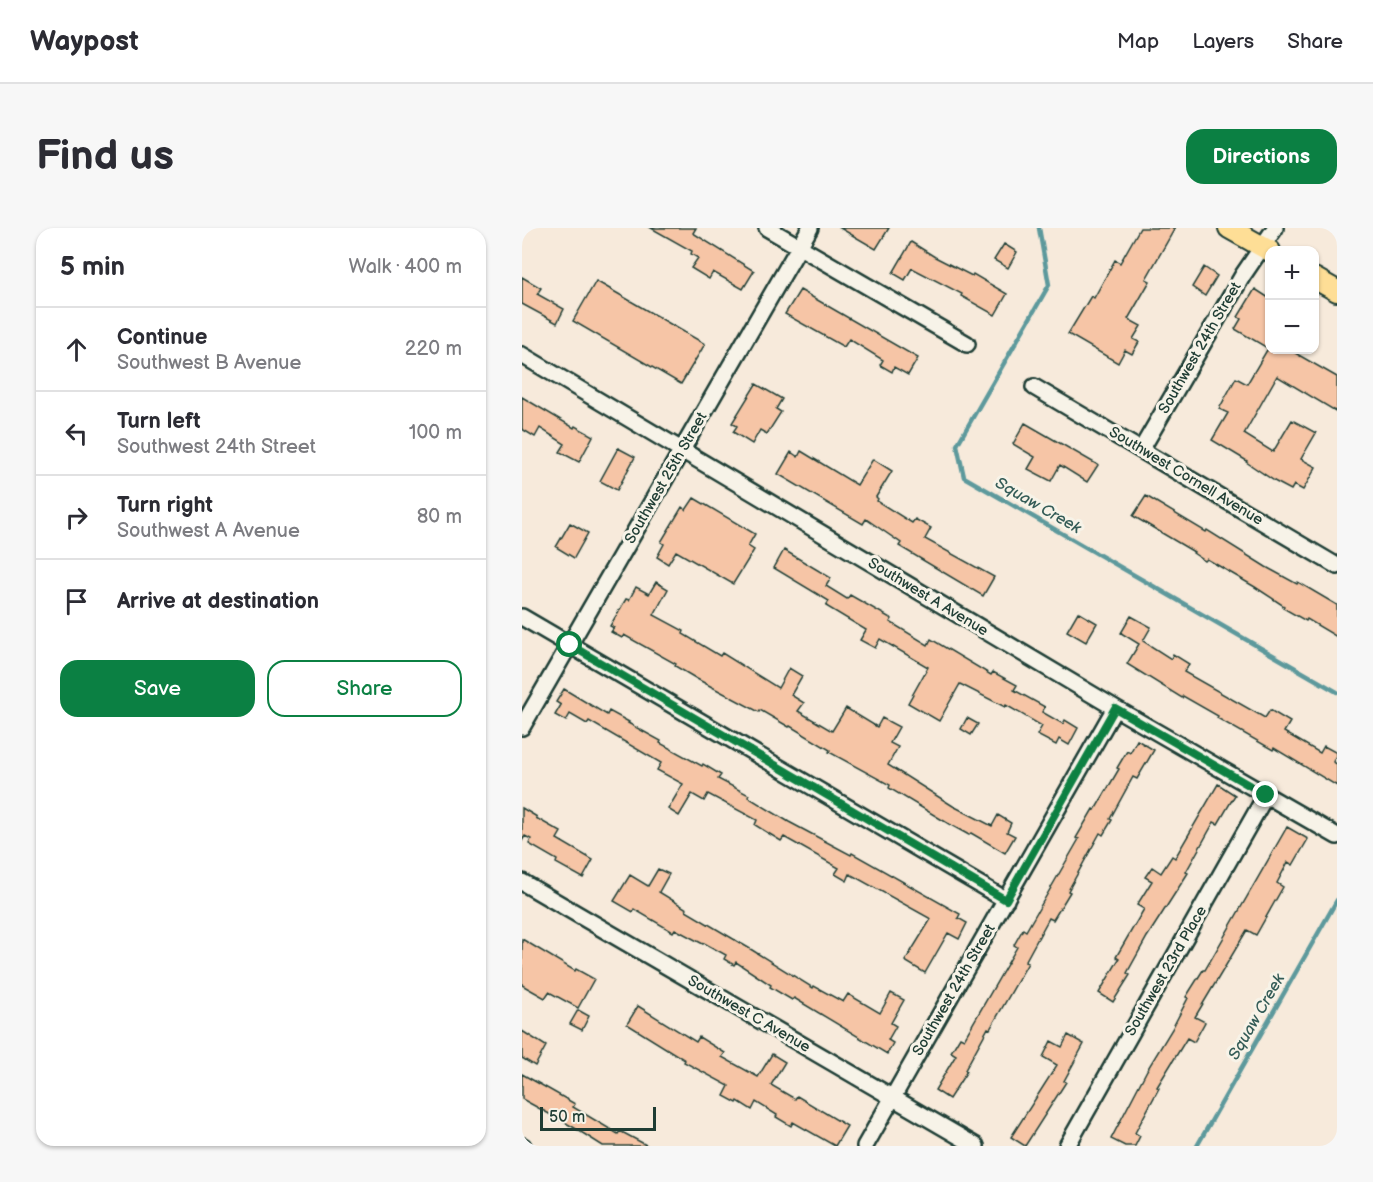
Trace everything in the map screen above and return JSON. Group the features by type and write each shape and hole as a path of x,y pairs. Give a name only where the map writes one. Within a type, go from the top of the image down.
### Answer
{"main road":[{"path":"1229,228 1265,249"},
{"path":"1319,281 1337,291"}],"street":[{"path":"767,228 966,344"},
{"name":"Southwest 25th Street","path":"522,728 810,228"},
{"name":"Southwest 24th Street","path":"1268,246 1275,228"},
{"name":"Southwest 24th Street","path":"1141,450 1243,274 1265,251"},
{"name":"Southwest A Avenue","path":"522,355 1115,708 1337,836"},
{"name":"Southwest Cornell Avenue","path":"1035,387 1337,566"},
{"path":"522,617 1006,900"},
{"name":"Southwest 24th Street","path":"865,1146 1115,708"},
{"name":"Southwest 23rd Place","path":"1066,1146 1266,795"},
{"name":"Southwest C Avenue","path":"522,882 976,1146"}],"building":[{"path":"651,228 696,228 693,233 754,271 743,289 713,272 709,279 691,268 698,258 691,254 692,251"},
{"path":"840,228 889,228 876,249"},
{"path":"1140,228 1175,228 1146,279 1150,281 1128,319 1141,326 1133,339 1139,342 1132,354 1125,350 1118,363 1068,334 1091,296 1094,298 1115,260 1120,263"},
{"path":"911,242 1007,294 995,315 961,296 962,294 912,268 905,280 893,273"},
{"path":"1004,244 1017,252 1008,268 994,260"},
{"path":"1204,267 1217,276 1205,296 1192,287"},
{"path":"522,277 541,288 537,294 564,309 557,323 522,304"},
{"path":"596,281 705,344 681,384 573,321"},
{"path":"1255,289 1265,295 1265,347 1235,329 1241,319 1238,317"},
{"path":"800,290 918,358 908,375 894,367 892,372 880,365 883,360 849,339 844,347 785,314"},
{"path":"1265,353 1297,354 1337,377 1337,412 1277,376 1244,434 1273,452 1292,420 1316,433 1301,459 1316,467 1303,490 1294,485 1291,490 1276,482 1212,440 1228,413 1219,409 1236,378 1247,384"},
{"path":"756,384 782,399 776,409 781,412 767,434 760,430 752,444 733,432 737,426 732,423"},
{"path":"522,397 574,428 575,426 593,436 579,462 560,452 565,444 540,428 535,437 522,429"},
{"path":"1025,423 1098,465 1087,482 1060,465 1051,481 1028,469 1035,457 1013,444"},
{"path":"618,448 635,457 617,490 600,481"},
{"path":"801,451 857,485 873,459 892,471 876,497 877,501 912,523 915,519 931,528 925,539 994,577 983,596 899,546 901,543 866,519 863,524 778,474 791,452 798,457"},
{"path":"1146,496 1206,532 1207,530 1266,567 1297,584 1298,582 1337,605 1337,637 1283,608 1284,606 1255,587 1207,559 1205,561 1194,552 1133,516"},
{"path":"694,498 755,534 748,546 754,550 733,584 676,551 668,564 657,557 664,544 661,542 682,507 686,510"},
{"path":"570,523 588,533 574,558 556,547"},
{"path":"784,550 831,578 826,586 847,599 850,595 892,619 890,622 928,645 931,639 991,675 993,672 1017,685 1014,690 1045,707 1042,712 1063,724 1065,720 1078,728 1069,745 1059,739 1056,745 1037,735 1042,726 1006,705 1005,707 960,684 939,721 908,703 928,667 880,639 875,648 860,640 866,630 826,606 829,601 774,568"},
{"path":"656,582 668,589 654,615 684,631 683,634 720,656 722,653 778,688 789,668 802,676 791,695 804,703 798,711 832,731 846,708 877,727 882,718 899,727 890,743 898,747 888,765 953,806 992,826 998,815 1011,823 1007,832 1015,836 1005,853 971,833 969,835 949,824 889,788 890,785 829,752 830,750 790,726 697,679 675,666 676,664 624,635 622,638 611,632 614,628 610,626 636,587 649,594"},
{"path":"1078,612 1097,623 1086,642 1067,631"},
{"path":"1131,616 1151,627 1143,641 1171,659 1173,654 1189,664 1184,672 1265,718 1270,710 1290,722 1284,732 1320,753 1324,746 1337,753 1333,762 1337,764 1337,786 1127,664 1139,644 1121,633"},
{"path":"564,689 607,715 609,711 661,741 660,743 702,766 703,764 721,775 718,779 749,795 748,797 789,822 851,855 852,853 960,914 958,918 967,923 959,939 948,933 925,973 905,961 931,919 850,874 847,881 835,874 839,868 784,837 781,841 755,825 757,820 708,794 704,801 692,794 679,816 668,809 683,784 657,770 661,763 589,721 587,724 570,714 566,721 555,715 561,705 556,702"},
{"path":"967,718 978,724 971,735 961,729"},
{"path":"1137,740 1154,750 1137,779 1133,777 1110,819 1112,820 1103,835 1100,833 1053,920 1049,918 1025,962 1028,963 990,1029 988,1028 965,1070 967,1071 949,1099 935,1090 956,1055 951,1052 960,1037 964,1039 1017,947 1014,945 1023,929 1026,931 1079,839 1076,838 1093,809 1095,810 1127,751 1130,753"},
{"path":"1218,784 1235,795 1218,824 1214,822 1186,872 1188,873 1147,937 1127,973 1130,975 1113,1002 1099,993 1119,959 1116,957 1144,909 1137,905 1152,881 1145,877 1152,867 1161,873 1172,856 1175,858"},
{"path":"522,808 561,832 557,839 593,860 583,878 529,844 531,839 525,836 522,841"},
{"path":"1287,827 1308,839 1293,865 1288,862 1277,883 1283,887 1256,935 1247,930 1195,1017 1205,1022 1194,1042 1187,1038 1157,1087 1159,1088 1135,1133 1140,1136 1135,1146 1125,1146 1111,1139 1147,1070 1172,1029 1188,998 1186,997 1205,970"},
{"path":"658,869 669,874 659,892 687,909 686,911 813,988 814,986 843,1002 848,994 880,1013 891,993 904,1000 891,1023 896,1026 888,1040 893,1043 887,1054 794,998 792,1000 770,987 771,985 736,962 734,965 724,959 726,955 675,929 673,932 634,909 633,912 614,901 630,875 648,886"},
{"path":"522,939 575,971 576,969 594,979 578,1008 549,992 545,998 522,985"},
{"path":"638,1006 696,1042 699,1037 725,1053 722,1057 758,1077 772,1054 785,1062 771,1085 795,1099 797,1096 847,1126 835,1146 793,1122 791,1126 756,1102 752,1110 724,1096 729,1086 684,1062 685,1060 627,1024"},
{"path":"578,1010 589,1016 582,1030 570,1024"},
{"path":"522,1031 546,1046 535,1066 522,1058"},
{"path":"1068,1035 1084,1044 1064,1081 1066,1082 1025,1146 1011,1137 1057,1065 1043,1057 1051,1041 1062,1047"},
{"path":"522,1074 575,1104 573,1107 618,1134 620,1131 648,1146 603,1146 522,1099"}],"waterway":[{"name":"Squaw Creek","path":"1039,228 1049,285 957,445 964,477 1337,692"},
{"name":"Squaw Creek","path":"1197,1146 1337,900"}],"route":[{"path":"570,645 1006,900 1115,708 1266,795"}]}
